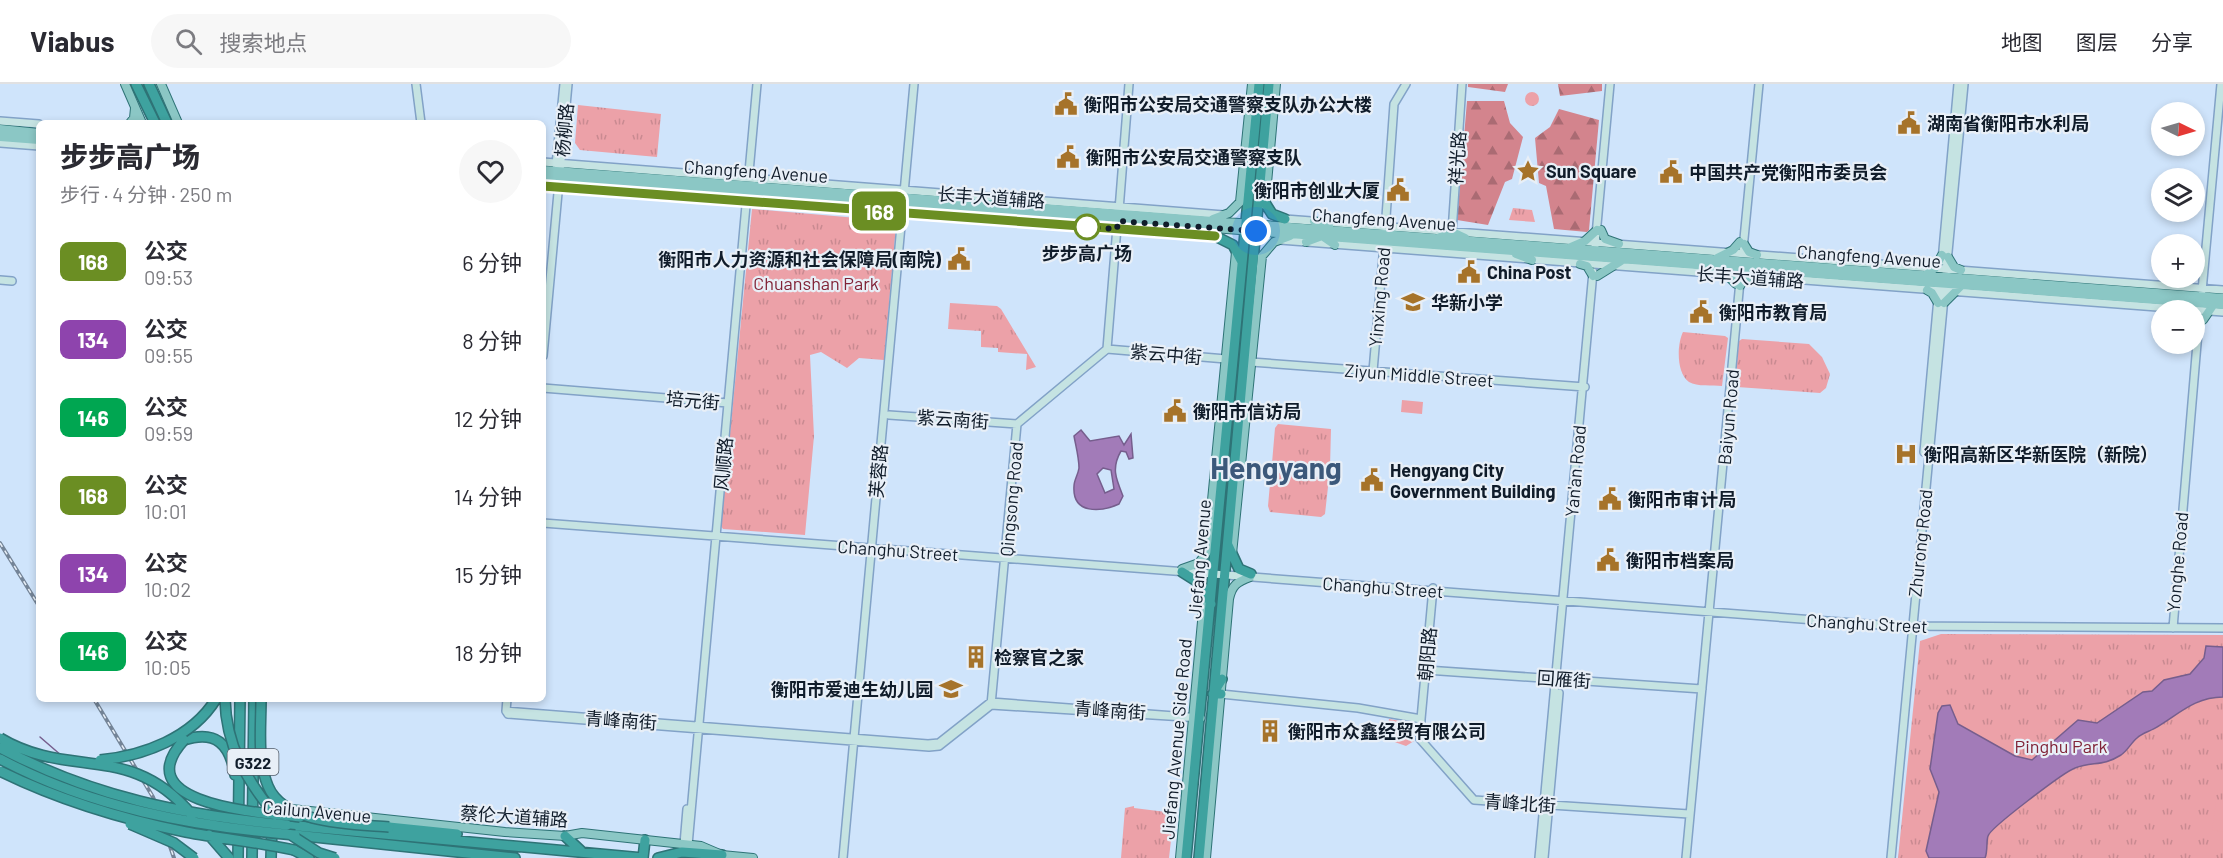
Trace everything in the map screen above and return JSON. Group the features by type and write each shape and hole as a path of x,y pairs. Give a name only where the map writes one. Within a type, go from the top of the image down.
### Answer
{"highway":[{"path":"136,84 154,120"},
{"path":"149,84 167,120"},
{"name":"Jiefang Avenue","path":"1199,858 1204,792 1217,694 1219,573 1228,477 1234,451 1242,375 1251,227 1254,91 1259,84"},
{"name":"Jiefang Avenue","path":"1186,858 1193,791 1196,718 1211,606 1210,593 1219,573 1227,540 1230,360 1243,263 1259,192 1269,84"},
{"path":"1267,109 1275,95"},
{"path":"1259,192 1272,214 1285,219"},
{"path":"1215,236 1227,240 1243,263"},
{"path":"1242,375 1251,362"},
{"path":"1228,477 1241,465 1234,451"},
{"path":"1227,540 1239,569 1251,575"},
{"path":"1182,570 1195,578 1210,593"},
{"path":"1217,694 1222,679"},
{"path":"79,761 115,759 155,747 194,724 213,702"},
{"path":"225,702 228,736 234,754 259,795 290,834 319,853 335,858"},
{"name":"G322","path":"238,858 240,702"},
{"name":"G322","path":"253,858 254,702"},
{"path":"261,702 264,773 274,796 284,806 297,813 332,821"},
{"path":"239,796 233,763 224,745 205,736 184,740 176,750 170,770 173,781 186,795 209,803 332,821 402,825 511,839 581,851"},
{"path":"0,738 34,755 127,769 162,785 188,809 229,858"},
{"name":"Cailun Avenue","path":"0,747 58,775 131,800 208,816 643,858"},
{"name":"Cailun Avenue","path":"0,759 54,785 126,808 213,827 515,858"},
{"path":"0,771 162,837 194,858"},
{"path":"89,807 186,832 294,850 309,858"},
{"path":"271,858 273,807"},
{"path":"565,836 581,851"},
{"path":"643,858 645,840"},
{"path":"658,858 682,852 722,855"},
{"path":"668,858 692,858"}],"main road":[{"path":"125,84 141,120"},
{"path":"161,84 177,120"},
{"path":"1265,205 1276,84"},
{"path":"1209,220 1224,215 1237,206 1242,192 1254,91"},
{"path":"132,120 135,107"},
{"path":"0,129 36,132"},
{"path":"0,137 36,140"},
{"name":"Changfeng Avenue","path":"546,171 557,175"},
{"name":"Changfeng Avenue","path":"546,177 557,175 1251,227 1342,231 1384,238 1521,253 1715,259 1739,269 1926,275 1962,285 2068,286 2120,301 2151,302"},
{"name":"Changfeng Avenue","path":"904,201 1010,201 1118,217 1209,220 1294,234 1469,240 1521,253 1570,248 1624,260 1783,272 2068,286 2173,300"},
{"path":"1314,221 1342,231"},
{"path":"1570,248 1585,242 1599,230 1605,239 1619,244"},
{"path":"1438,238 1452,232 1469,240"},
{"path":"1232,556 1262,256 1265,249 1278,240 1294,234"},
{"path":"1306,243 1322,236 1335,245"},
{"path":"1715,259 1742,243 1749,252 1757,255"},
{"path":"1182,570 1199,563 1207,552 1230,360 1236,250"},
{"path":"1521,253 1532,260"},
{"path":"1945,256 1954,267 1961,270"},
{"path":"1942,279 1945,256"},
{"path":"1580,264 1587,266 1595,276 1609,266 1624,260"},
{"path":"1722,275 1728,276 1739,269 1751,277 1768,271"},
{"path":"1783,272 1799,280"},
{"path":"1927,290 1941,303 1962,285"},
{"name":"Changfeng Avenue","path":"2205,303 2223,298"},
{"path":"1214,484 1228,477"},
{"path":"1222,679 1231,589 1237,582 1251,575"},
{"name":"Jiefang Avenue Side Road","path":"1180,858 1210,593"},
{"path":"1206,858 1217,694"},
{"name":"蔡伦大道辅路","path":"273,807 402,825 565,836 582,833 701,846 722,855 752,858"}],"street":[{"path":"414,84 419,120"},
{"name":"杨柳路","path":"546,317 564,84"},
{"name":"杨柳路","path":"546,278 568,84"},
{"name":"风顺路","path":"686,845 756,84"},
{"name":"芙蓉路","path":"845,858 915,84"},
{"path":"1107,350 1130,84"},
{"name":"Yinxing Road","path":"1373,371 1394,104 1407,84"},
{"name":"祥光路","path":"1452,232 1462,84"},
{"name":"Yan'an Road","path":"1544,858 1610,84"},
{"name":"Yan'an Road","path":"1599,230 1615,84"},
{"name":"Baiyun Road","path":"1684,858 1757,84"},
{"name":"Zhurong Road","path":"1945,256 1958,84"},
{"name":"Zhurong Road","path":"1889,858 1942,279 1964,84"},
{"path":"2203,300 2222,84"},
{"path":"2203,300 2223,108"},
{"path":"0,121 36,124"},
{"path":"0,143 36,146"},
{"path":"546,165 557,175 904,201"},
{"path":"546,184 557,175"},
{"path":"1118,217 1224,215"},
{"path":"1118,217 1215,236"},
{"path":"1285,219 1314,221 1384,238 1521,253"},
{"path":"1278,240 1335,245 1452,232 1585,242 1597,254 1619,244 1728,253 1739,269 1757,255 1942,279 1961,270 2068,286"},
{"name":"长丰大道辅路","path":"1532,260 1580,264 1597,254 1609,266 1722,275"},
{"name":"长丰大道辅路","path":"1751,277 1927,290 1942,279 1954,292 2151,302"},
{"path":"0,280 12,281"},
{"path":"2205,303 2223,290"},
{"name":"长丰大道辅路","path":"2205,305 2223,312"},
{"name":"紫云中街","path":"1107,350 1230,360"},
{"name":"Qingsong Road","path":"992,703 1017,424 1107,350"},
{"name":"Yonghe Road","path":"2173,625 2198,354"},
{"name":"Ziyun Middle Street","path":"1251,362 1585,387"},
{"name":"培元街","path":"546,389 726,403"},
{"name":"紫云南街","path":"890,415 1017,424"},
{"name":"Changhu Street","path":"546,521 1910,625 2223,626"},
{"name":"朝阳路","path":"1421,719 1433,589"},
{"name":"回雁街","path":"1426,670 1700,689"},
{"path":"1217,694 1358,708 1421,719"},
{"name":"青峰南街","path":"509,702 508,712 855,740 939,743 992,703 1196,718"},
{"name":"青峰北街","path":"1421,719 1420,739 1474,800 1688,814"},
{"name":"Yan'an Road","path":"1539,858 1547,805"}],"green space":[{"path":"1468,84 1508,84 1505,92 1468,87"},
{"path":"1558,84 1602,84 1602,91 1560,96"},
{"path":"1532,92 1537,94 1539,99 1537,104 1532,106 1527,104 1525,99 1527,94"},
{"path":"1467,101 1504,101 1510,123 1523,137 1512,179 1505,182 1488,225 1457,220"},
{"path":"578,105 661,114 657,157 580,150 575,143"},
{"path":"1559,109 1599,120 1587,232 1554,229 1546,186 1539,183 1535,138 1550,127"},
{"path":"1513,208 1532,210 1535,222 1509,220"},
{"name":"Chuanshan Park","path":"752,209 892,221 896,226 884,360 859,358 847,368 821,352 810,355 814,436 805,535 723,529 721,526"},
{"path":"950,303 997,306 1036,367 1026,370 1027,354 998,352 998,348 981,347 981,331 948,329"},
{"path":"1683,332 1728,338 1722,386 1696,385 1685,378 1679,358"},
{"path":"1742,339 1809,344 1822,357 1830,374 1826,388 1820,393 1737,387 1735,384 1739,341"},
{"path":"1402,400 1423,402 1422,414 1401,412"},
{"path":"1278,424 1331,429 1330,468 1272,463 1275,428"},
{"path":"1271,472 1329,478 1325,514 1321,517 1270,512 1268,506"},
{"name":"Pinghu Park","path":"1941,634 2223,635 2223,858 1898,858 1920,641"},
{"path":"1389,719 1411,723 1414,741 1406,746 1386,739"},
{"path":"2216,802 2223,804 2223,832 2212,830"},
{"path":"1134,806 1134,808 1174,813 1169,858 1121,858 1125,808"}],"shaded area":[{"path":"1081,430 1090,441 1119,436 1124,445 1131,434 1133,458 1129,459 1126,452 1121,451 1115,468 1123,496 1119,504 1104,509 1089,509 1078,502 1074,486 1079,464 1074,436","holes":["1103,468 1111,470 1114,489 1105,493 1097,474"]},
{"path":"2206,646 2223,647 2223,697 2204,700 2188,707 2139,736 2114,759 2075,768 2057,779 1992,831 1988,836 1985,858 1929,858 1926,851 1939,792 1930,769 1938,713 1942,706 1950,705 1958,724 2015,756 2032,760 2078,720 2097,723 2143,692 2152,691 2164,680 2190,674 2204,658"}],"waterway":[{"path":"40,737 62,756"}],"railway":[{"path":"0,543 36,601"},
{"path":"96,702 153,797 174,858"}],"bus line":[{"name":"168","path":"546,186 1215,236"}],"place":[{"name":"衡阳市公安局交通警察支队办公大楼","path":"1066,104"},
{"name":"湖南省衡阳市水利局","path":"1909,123"},
{"name":"衡阳市公安局交通警察支队","path":"1068,157"},
{"name":"Sun Square","path":"1528,171"},
{"name":"中国共产党衡阳市委员会","path":"1671,172"},
{"name":"衡阳市创业大厦","path":"1398,190"},
{"name":"步步高广场","path":"1087,227"},
{"name":"衡阳市人力资源和社会保障局(南院)","path":"959,259"},
{"name":"China Post","path":"1469,272"},
{"name":"华新小学","path":"1413,302"},
{"name":"衡阳市教育局","path":"1701,312"},
{"name":"衡阳市信访局","path":"1175,411"},
{"name":"衡阳高新区华新医院（新院）","path":"1906,454"},
{"name":"Hengyang City Government Building","path":"1372,480"},
{"name":"衡阳市审计局","path":"1610,499"},
{"name":"衡阳市档案局","path":"1608,560"},
{"name":"检察官之家","path":"976,657"},
{"name":"衡阳市爱迪生幼儿园","path":"951,689"},
{"name":"衡阳市众鑫经贸有限公司","path":"1270,731"}],"district":[{"name":"Hengyang","path":"1276,467"}],"route":[{"path":"1087,227 1117,229 1118,221 1256,231"}]}
